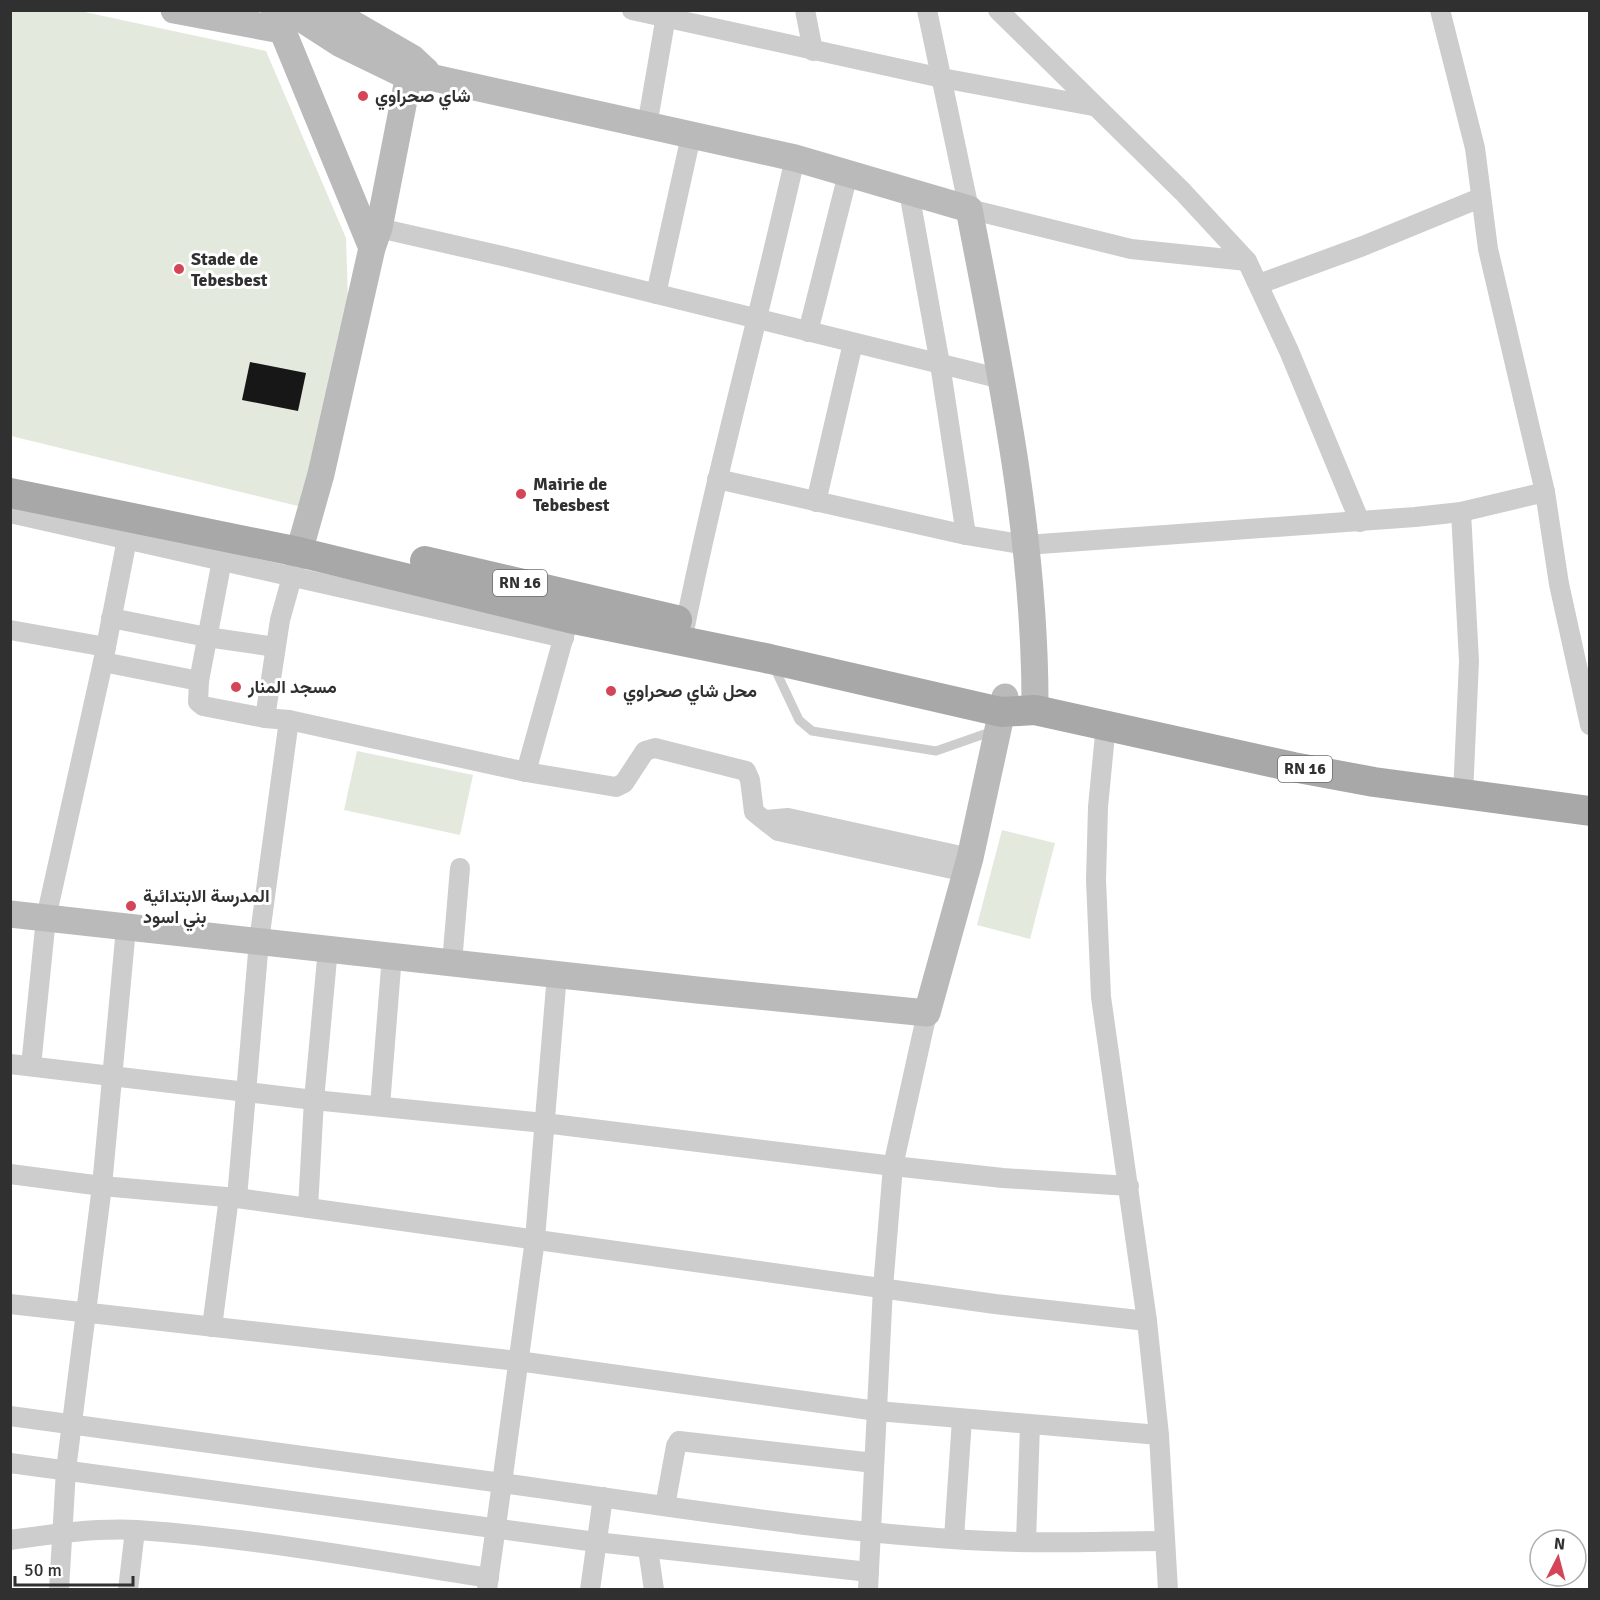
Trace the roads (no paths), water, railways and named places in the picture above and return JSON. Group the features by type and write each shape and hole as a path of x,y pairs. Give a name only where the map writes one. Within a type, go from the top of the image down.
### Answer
{"main road":[{"name":"RN 16","path":"13,497 298,553"},
{"name":"RN 16","path":"13,497 129,529 406,567 570,617 684,632 1012,712"},
{"name":"RN 16","path":"684,632 770,659 1012,712 1106,724 1293,767 1463,795 1590,811"}],"street":[{"path":"174,10 281,17 339,43 418,71 647,126 795,158 969,209 1131,249 1247,261"},
{"path":"329,10 418,71"},
{"path":"632,10 667,14 813,51 942,78 1093,106"},
{"path":"805,10 813,51"},
{"path":"10,1463 496,1527 868,1581 883,1287 893,1166 927,1013 968,865 1012,712 1035,664 1026,544 1002,380 927,10"},
{"path":"998,10 1219,228 1247,261 1259,284 1360,522"},
{"path":"1440,10 1475,147 1488,249 1545,492 1559,584 1590,725"},
{"path":"647,126 667,14"},
{"path":"281,17 375,238"},
{"path":"265,718 275,647 418,71"},
{"path":"656,294 691,136"},
{"path":"684,632 717,479 758,320 795,158"},
{"path":"808,332 848,174"},
{"path":"909,192 940,364 966,535"},
{"path":"1259,284 1363,246 1480,198"},
{"path":"375,238 656,294 1002,380"},
{"path":"816,502 853,343"},
{"path":"717,479 966,535 1026,544 1360,522 1461,512 1545,492"},
{"path":"1461,512 1469,661 1463,795"},
{"path":"31,1066 46,918 105,655 129,529 222,560 298,553 570,617 526,772"},
{"path":"222,560 199,681 198,702 201,705 265,718 289,720 526,772 616,787 624,783 645,751 655,748 746,771 750,780 754,812 766,820 788,818 968,865"},
{"path":"111,618 207,637 275,647"},
{"path":"10,630 199,681"},
{"path":"212,1327 247,1091 259,941 289,720"},
{"path":"1106,724 1098,807 1098,938 1107,1041 1148,1321 1159,1436 1168,1590"},
{"path":"453,963 460,868"},
{"path":"10,914 927,1013"},
{"path":"59,1590 66,1470 102,1186 126,928"},
{"path":"308,1208 314,1100 328,948"},
{"path":"380,1106 392,955"},
{"path":"10,1540 63,1533 135,1530 257,1544 488,1584 535,1239 557,974"},
{"path":"10,1064 314,1100 544,1123 1003,1178 1129,1186"},
{"path":"10,1174 102,1186 233,1197 995,1304 1148,1321"},
{"path":"10,1304 518,1361 877,1411 1159,1436"},
{"path":"10,1416 665,1506 871,1530 1026,1542 1165,1541"},
{"path":"954,1538 962,1419"},
{"path":"1026,1542 1030,1425"},
{"path":"665,1506 676,1446 679,1441 874,1463"},
{"path":"590,1590 603,1497"},
{"path":"128,1590 135,1530"},
{"path":"648,1548 654,1590"}],"lane":[{"path":"770,659 800,720 812,731 936,751 1012,712"}],"place":[{"name":"شاي صحراوي","path":"363,96"},
{"name":"Stade de Tebesbest","path":"179,269"},
{"name":"Mairie de Tebesbest","path":"521,494"},
{"name":"مسجد المنار","path":"236,687"},
{"name":"محل شاي صحراوي","path":"611,691"},
{"name":"المدرسة الابتدائية بني اسود","path":"131,906"}]}
